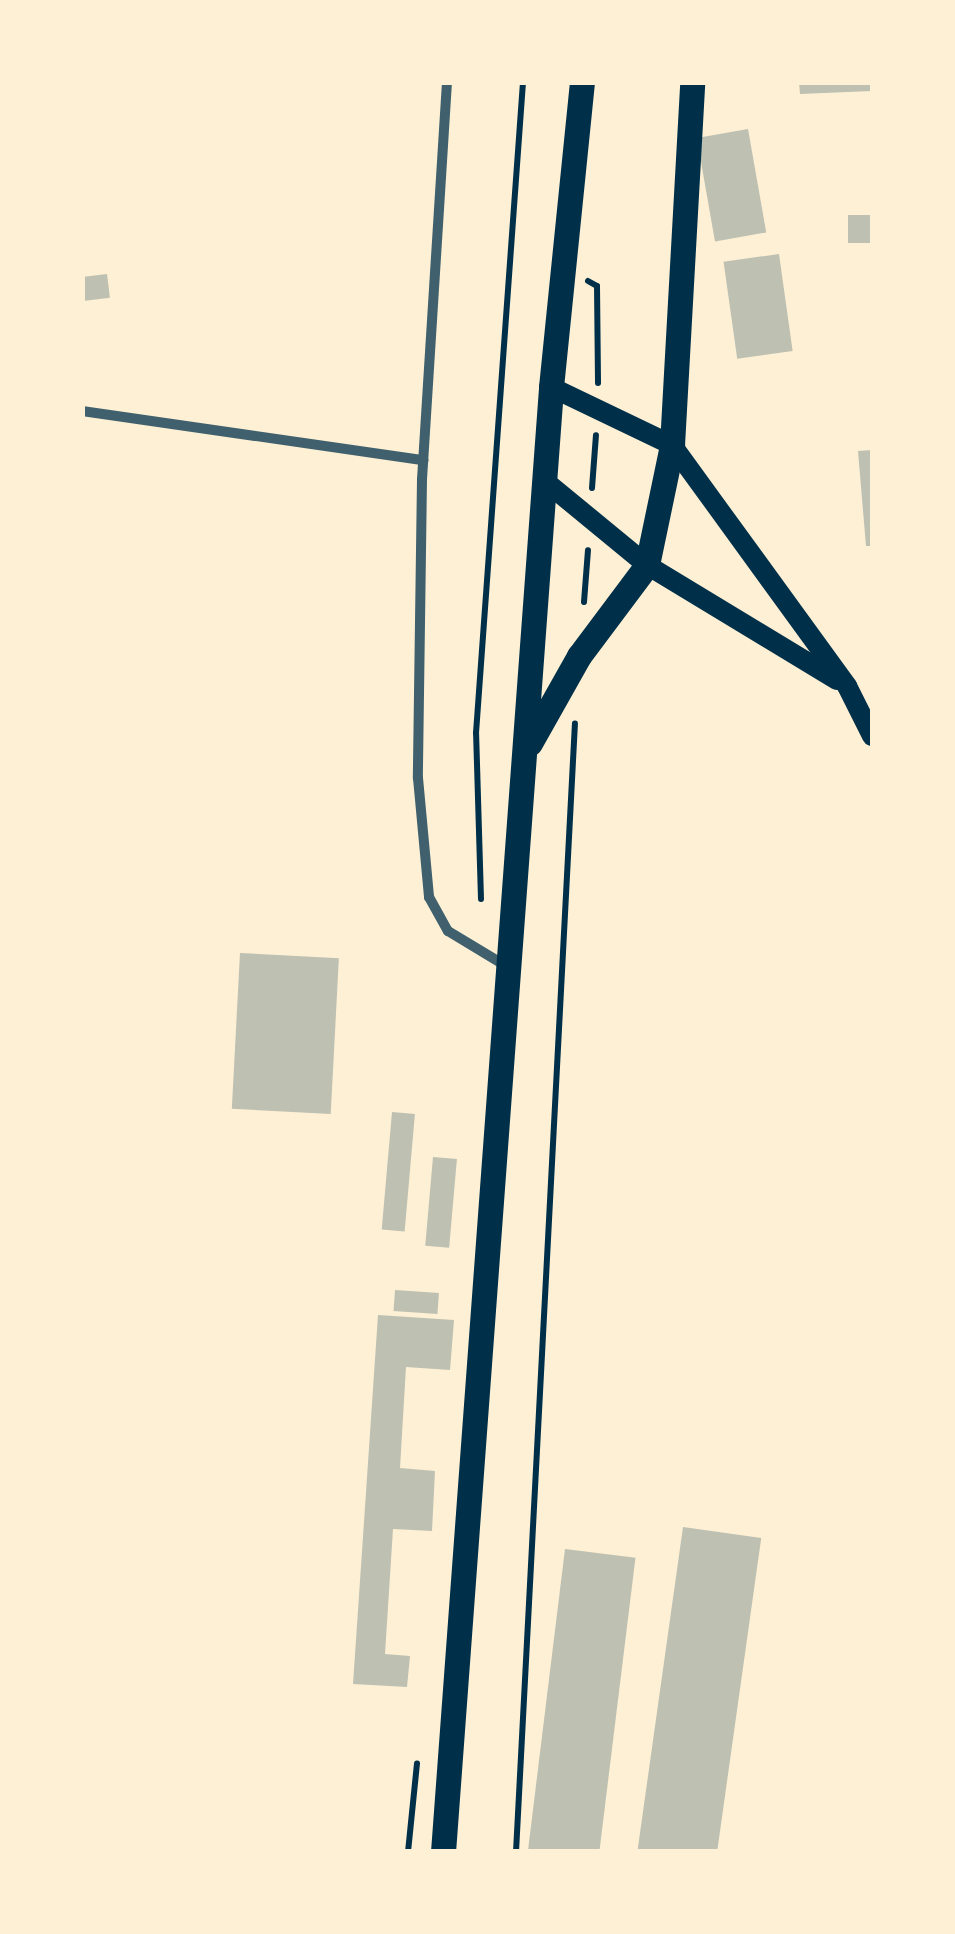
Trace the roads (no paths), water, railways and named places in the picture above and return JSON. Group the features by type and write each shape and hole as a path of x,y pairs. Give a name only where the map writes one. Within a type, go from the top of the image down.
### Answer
{"main road":[{"path":"443,1852 512,969 551,386 582,82"},
{"path":"525,752 580,656 647,565 672,445 692,82"},
{"path":"551,386 672,445 848,686 872,736"},
{"path":"546,482 647,565 848,686"}],"street":[{"path":"447,82 423,460 418,778 429,898 448,931 512,969"},
{"path":"82,412 423,460"}]}
